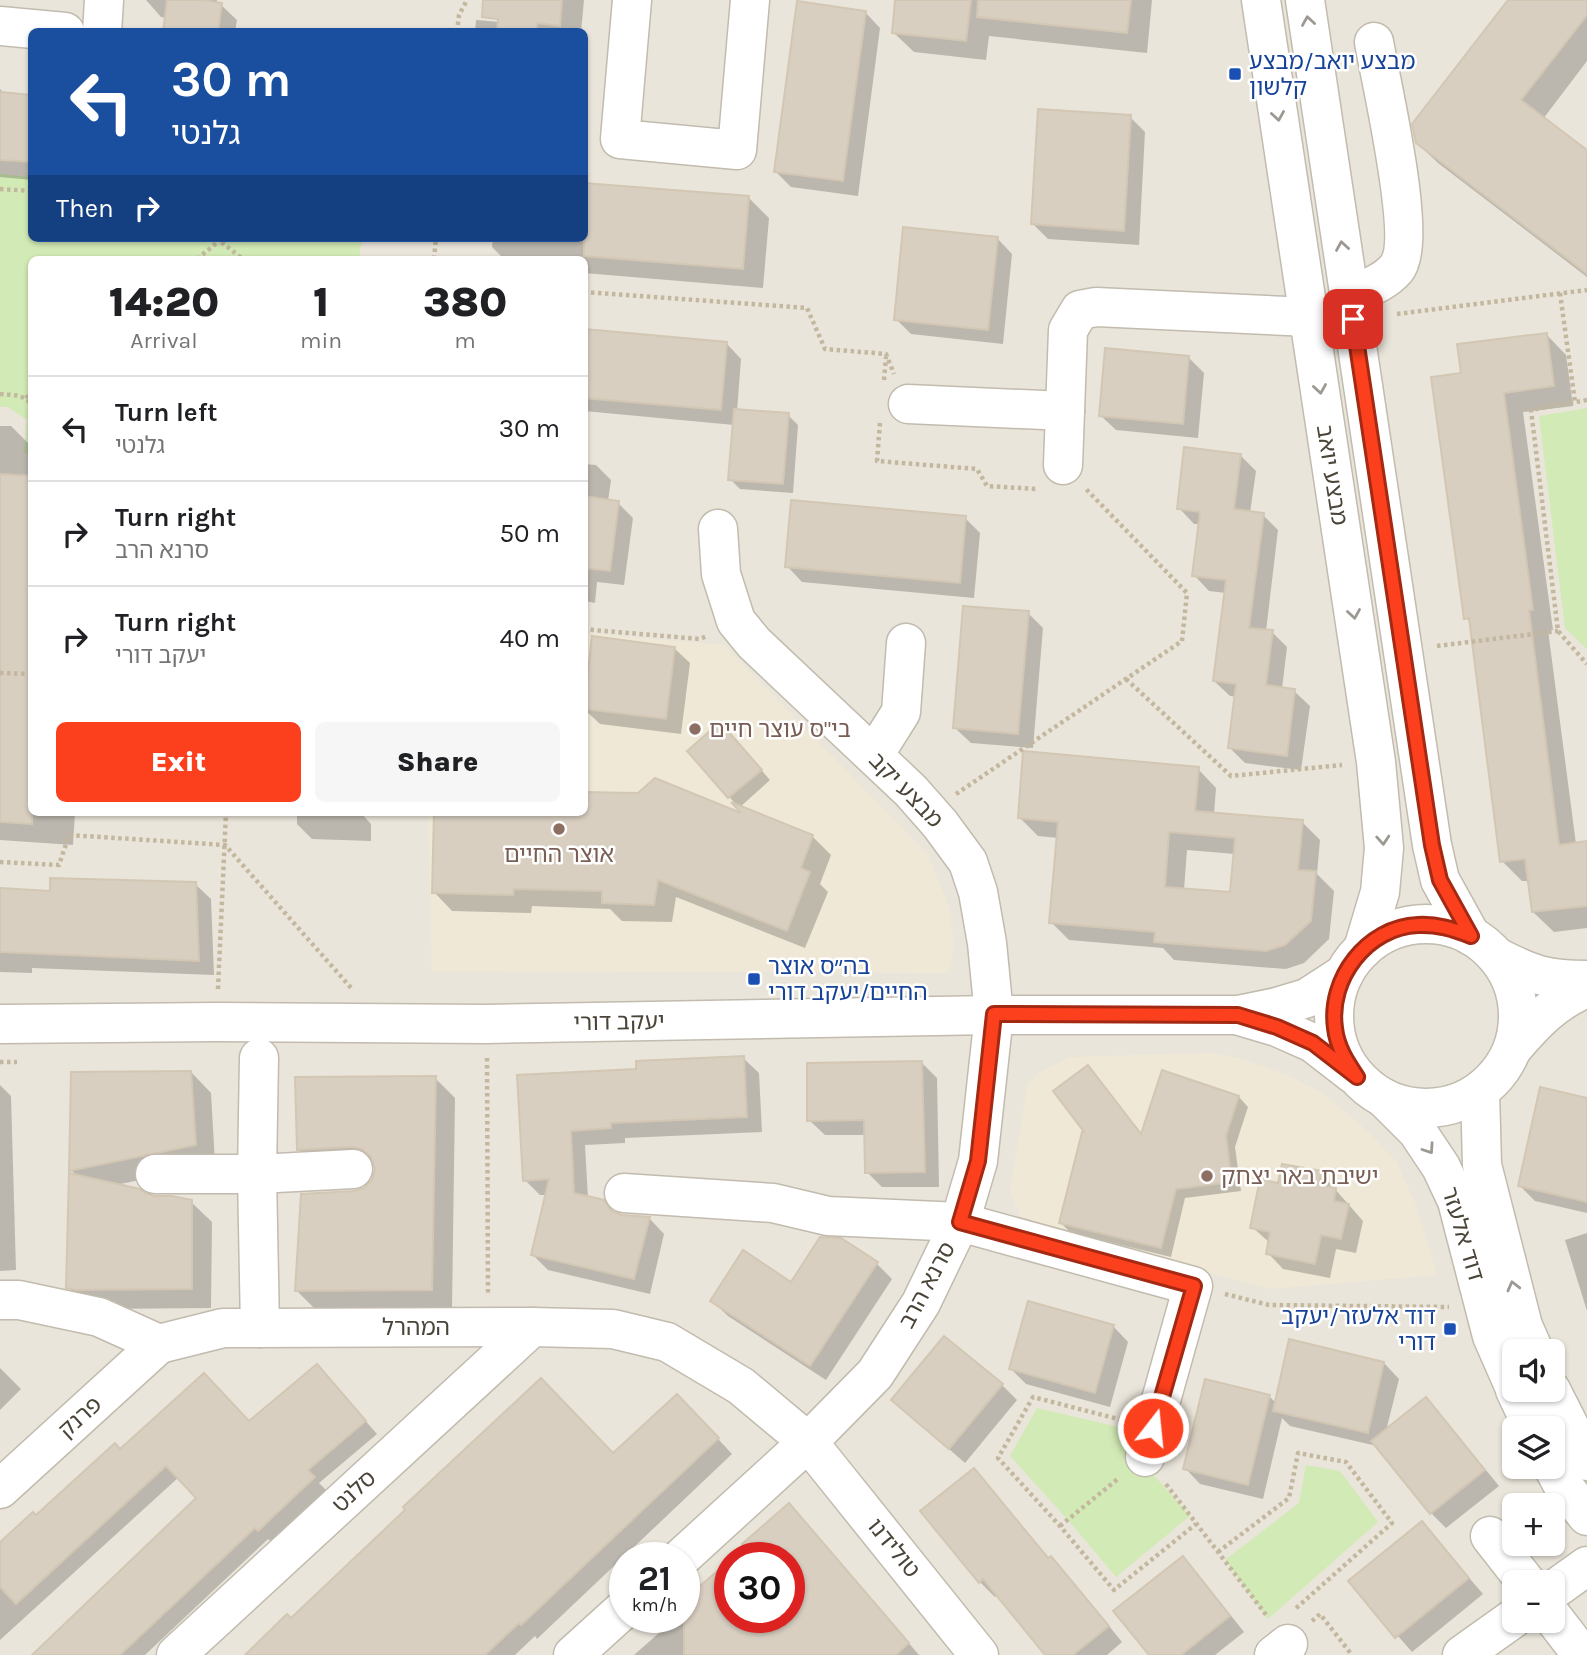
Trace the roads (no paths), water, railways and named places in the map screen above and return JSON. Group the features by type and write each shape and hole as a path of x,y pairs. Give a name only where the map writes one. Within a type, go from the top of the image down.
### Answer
{"street":[{"path":"102,28 104,0"},
{"path":"632,0 620,139 737,150 750,0"},
{"name":"מבצע יואב","path":"1261,0 1376,762 1384,848 1380,892 1354,961"},
{"name":"מבצע יואב","path":"1305,0 1432,845 1440,880 1484,946"},
{"path":"0,26 28,29"},
{"path":"1351,308 1397,268 1403,244 1404,211 1374,42"},
{"path":"1060,482 1069,330 1080,310 1097,307 1309,317"},
{"path":"890,402 1065,411"},
{"name":"מבצע יקב","path":"718,529 721,575 736,621 754,643 874,755 929,812 968,862 978,892 987,943 994,1014"},
{"path":"874,755 901,712 906,643"},
{"path":"1587,981 1555,980 1529,974 1484,946 1443,926 1415,925 1387,933 1354,961 1335,1000 1335,1028 1342,1054 1370,1087 1407,1106 1432,1108 1457,1103 1480,1091 1500,1072 1513,1048 1538,1018 1568,996 1587,988"},
{"path":"1484,946 1510,977 1517,1000 1518,1024 1513,1048"},
{"name":"יעקב דורי","path":"0,1024 486,1024 994,1014 1238,1015 1307,998 1354,961"},
{"name":"סרנא הרב","path":"699,1542 808,1442 875,1374 921,1303 960,1222 978,1161 994,1014"},
{"name":"יעקב דורי","path":"1238,1015 1277,1027 1313,1043 1370,1087"},
{"path":"259,1058 257,1174 260,1328"},
{"name":"דוד אלעזר","path":"1370,1087 1417,1132 1446,1178 1457,1201 1492,1336 1502,1358"},
{"name":"דוד אלעזר","path":"1480,1091 1482,1165 1523,1326 1529,1339"},
{"path":"155,1174 257,1174 353,1169"},
{"path":"624,1193 773,1203 828,1216 960,1222 1194,1286 1149,1442"},
{"path":"0,1300 19,1300 99,1317 159,1344"},
{"name":"המהרל","path":"159,1344 223,1328 532,1326 613,1329 667,1342 702,1361 740,1386 808,1442"},
{"name":"סלנט","path":"176,1655 532,1326"},
{"name":"פרנק","path":"0,1489 159,1344"},
{"path":"1557,1402 1587,1461"},
{"name":"טולידנו","path":"808,1442 974,1653"},
{"path":"1559,1479 1587,1516"},
{"path":"1490,1536 1517,1570"},
{"path":"1565,1582 1587,1566"},
{"path":"573,1655 609,1622"},
{"path":"1462,1655 1502,1627"},
{"path":"1565,1632 1583,1655"}],"place":[{"name":"מבצע יואב/מבצע קלשון","path":"1235,74"},
{"name":"בי\"ס עוצר חיים","path":"695,729"},
{"name":"אוצר החיים","path":"559,829"},
{"name":"בה״ס אוצר החיים/יעקב דורי","path":"754,979"},
{"name":"ישיבת באר יצחק","path":"1207,1176"},
{"name":"דוד אלעזר/יעקב דורי","path":"1450,1329"}]}
